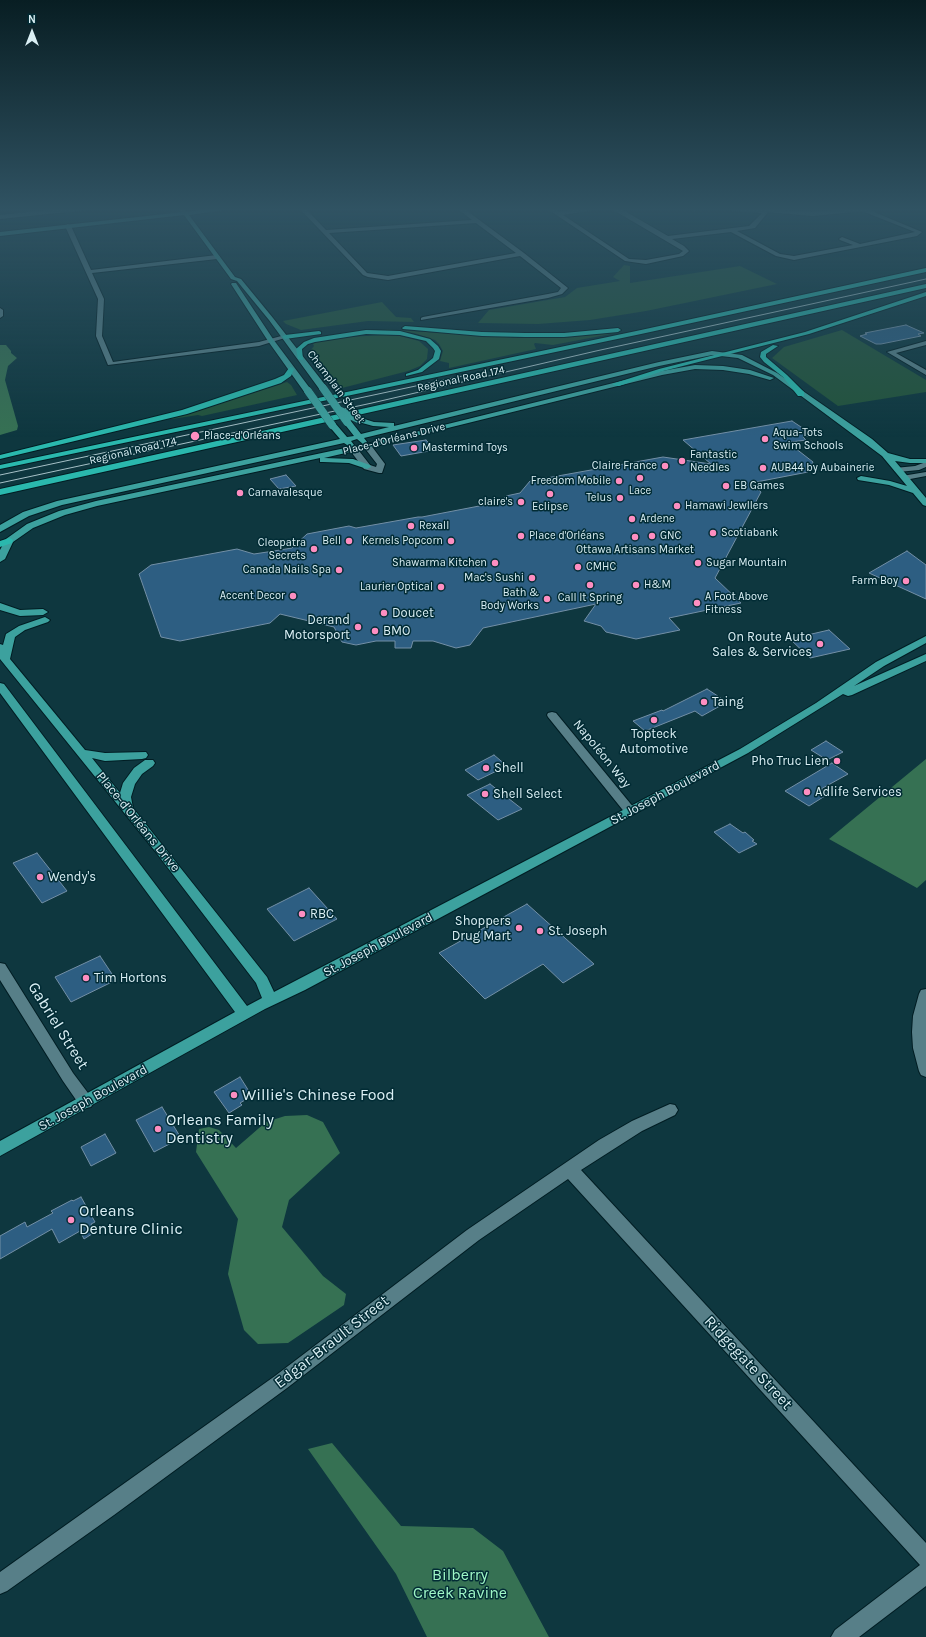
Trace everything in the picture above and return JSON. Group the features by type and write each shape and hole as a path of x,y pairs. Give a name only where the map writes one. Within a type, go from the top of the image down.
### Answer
{"highway":[{"name":"Regional Road 174","path":"0,466 862,284"},
{"name":"Regional Road 174","path":"0,492 926,286"},
{"path":"285,337 353,328 381,327 504,335 586,333 627,329 820,294"},
{"path":"801,394 785,376 766,362 762,353 773,346 807,333 926,294"},
{"path":"0,466 373,385 420,371 436,358 438,351 428,340 411,335 390,332 366,332 328,337 308,342 299,349 301,359"},
{"path":"616,384 661,370 807,333"},
{"path":"0,457 184,412 278,381 287,376 291,368"},
{"path":"0,544 9,541"}],"main road":[{"name":"Champlain Street","path":"234,284 270,340 332,425 353,449"},
{"name":"Champlain Street","path":"243,284 285,337 347,422 367,446"},
{"name":"Place-d'Orléans Drive","path":"0,529 26,514 60,503 359,437 702,354 728,354 740,356 775,374 883,452 926,503"},
{"name":"Place-d'Orléans Drive","path":"0,559 9,541 30,526 62,513 104,502 367,446 678,370 695,368 723,368 763,376 801,394"},
{"path":"338,409 358,419 373,424 392,425 484,406"},
{"path":"883,452 897,459 926,463"},
{"path":"249,471 325,460 350,461 368,467"},
{"path":"862,478 890,482 915,491"},
{"path":"0,606 20,613 44,616 10,636 5,659"},
{"name":"St. Joseph Boulevard","path":"0,1149 245,1014 744,751 820,705 880,664 926,639"},
{"name":"Place-d'Orléans Drive","path":"0,648 5,659 159,848 262,981 270,1001"},
{"name":"St. Joseph Boulevard","path":"820,705 926,657"},
{"path":"0,686 245,1014"},
{"path":"82,753 145,759 129,783 125,797 127,809"}],"street":[{"path":"95,284 101,299 99,336 110,364 259,344 285,337"},
{"path":"423,319 560,293 565,288 560,284"},
{"path":"0,310 0,316"},
{"path":"456,313 463,317"},
{"path":"926,343 890,352 926,373"},
{"name":"Champlain Street","path":"353,449 368,467 379,471 381,464 367,446"},
{"path":"898,470 916,468 926,463"},
{"path":"905,478 926,474"},
{"name":"Napoléon Way","path":"552,715 630,811"},
{"name":"Gabriel Street","path":"0,968 68,1077 86,1102"},
{"path":"926,994 920,1016 919,1032 920,1048 926,1071"},
{"name":"Edgar-Brault Street","path":"0,1584 108,1508 281,1382 450,1251 569,1169 631,1130 670,1110"},
{"name":"Ridgegate Street","path":"569,1169 926,1558"},
{"path":"842,1637 926,1573"}],"green space":[{"path":"599,284 775,284 646,311 590,320 538,324 478,323 489,310 565,297 577,288"},
{"path":"382,302 396,317 411,318 414,322 368,321 301,330 286,324 283,321"},
{"path":"379,329 522,338 616,333 553,345 535,343 536,349 449,368 449,363 440,361 443,351 435,340 414,333"},
{"path":"842,330 926,380 926,392 838,406 772,358 784,347"},
{"path":"384,335 400,336 419,341 428,349 427,359 420,366 408,371 342,388 311,350 314,346 313,344 316,342 347,337"},
{"path":"0,345 6,345 11,353 17,358 8,366 5,380 18,426 17,430 0,435"},
{"path":"287,382 291,385 297,395 202,416 198,415 172,419 170,418"},
{"path":"926,759 926,880 917,888 829,839"},
{"path":"307,1115 323,1122 340,1153 289,1200 282,1227 323,1276 346,1294 344,1305 288,1343 258,1344 244,1330 228,1274 238,1219 196,1152 199,1129 209,1127 219,1130 236,1148 266,1122 285,1116"},
{"name":"Bilberry Creek Ravine","path":"332,1443 401,1526 473,1528 503,1551 549,1637 427,1637 396,1574 308,1449"}],"building":[{"path":"906,325 924,333 918,334 921,336 881,344 876,344 860,336 867,334 865,333"},
{"name":"Place d'Orléans","path":"792,421 813,435 803,437 806,440 791,442 798,448 795,448 813,462 808,472 751,483 761,492 715,578 741,603 669,618 680,630 636,639 606,632 601,626 584,621 596,604 483,628 470,645 456,648 433,641 413,641 411,648 395,648 395,641 376,641 356,645 342,642 334,627 280,614 270,623 180,641 161,637 139,574 151,565 237,549 254,554 292,548 307,534 349,526 356,528 500,502 506,496 520,493 530,481 663,457 711,464 683,440"},
{"name":"Mastermind Toys","path":"426,440 435,450 401,456 393,445"},
{"path":"286,475 296,486 279,489 270,479"},
{"name":"Farm Boy","path":"907,551 926,565 926,599 869,573"},
{"name":"On Route Auto Sales & Services","path":"829,630 850,649 810,658 790,639"},
{"path":"707,689 727,702 702,716 695,711 645,731 633,721 662,710 663,711"},
{"path":"826,741 843,752 827,760 811,750"},
{"name":"Shell","path":"494,755 507,766 478,780 465,770"},
{"path":"832,763 848,774 821,789 828,794 809,806 785,791"},
{"name":"Shell","path":"490,784 522,809 498,820 467,795"},
{"path":"730,824 743,833 745,832 754,840 752,841 757,844 739,853 714,832"},
{"name":"Wendy's","path":"37,853 67,891 42,903 13,863"},
{"name":"RBC","path":"309,888 337,919 294,941 267,909"},
{"name":"Shoppers Drug Mart","path":"527,904 594,964 563,983 543,964 485,999 439,953"},
{"name":"Tim Hortons","path":"100,956 116,980 71,1002 55,977"},
{"name":"Willie's Chinese Food","path":"240,1077 252,1096 240,1103 242,1105 229,1113 214,1092"},
{"name":"Orleans Family Dentistry","path":"162,1107 181,1138 154,1152 136,1120"},
{"path":"105,1134 116,1153 91,1166 81,1147"},
{"path":"81,1197 95,1222 91,1224 95,1232 84,1239 80,1231 59,1243 52,1229 0,1259 0,1236 25,1222 27,1227 53,1213 51,1211"}],"tram line":[{"path":"0,483 372,403 596,351 901,284"},
{"path":"0,475 467,375"}],"place":[{"name":"Place-d'Orléans","path":"195,436"},
{"name":"Aqua-Tots Swim Schools","path":"765,439"},
{"name":"Mastermind Toys","path":"414,448"},
{"name":"Fantastic Needles","path":"682,461"},
{"name":"Claire France","path":"665,466"},
{"name":"AUB44 by Aubainerie","path":"763,468"},
{"name":"Lace","path":"640,478"},
{"name":"Freedom Mobile","path":"619,481"},
{"name":"EB Games","path":"726,486"},
{"name":"Carnavalesque","path":"240,493"},
{"name":"Eclipse","path":"550,494"},
{"name":"Telus","path":"620,498"},
{"name":"claire's","path":"521,502"},
{"name":"Hamawi Jewllers","path":"677,506"},
{"name":"Ardene","path":"632,519"},
{"name":"Rexall","path":"411,526"},
{"name":"Scotiabank","path":"713,533"},
{"name":"Place d'Orléans","path":"521,536"},
{"name":"GNC","path":"652,536"},
{"name":"Ottawa Artisans Market","path":"635,537"},
{"name":"Bell","path":"349,541"},
{"name":"Kernels Popcorn","path":"451,541"},
{"name":"Cleopatra Secrets","path":"314,549"},
{"name":"Shawarma Kitchen","path":"495,563"},
{"name":"Sugar Mountain","path":"698,563"},
{"name":"CMHC","path":"578,567"},
{"name":"Canada Nails Spa","path":"339,570"},
{"name":"Mac's Sushi","path":"532,578"},
{"name":"Farm Boy","path":"906,581"},
{"name":"Call It Spring","path":"590,585"},
{"name":"H&M","path":"636,585"},
{"name":"Laurier Optical","path":"441,587"},
{"name":"Accent Decor","path":"293,596"},
{"name":"Bath & Body Works","path":"547,599"},
{"name":"A Foot Above Fitness","path":"697,603"},
{"name":"Doucet","path":"384,613"},
{"name":"Derand Motorsport","path":"358,627"},
{"name":"BMO","path":"375,631"},
{"name":"On Route Auto Sales & Services","path":"820,644"},
{"name":"Taing","path":"704,702"},
{"name":"Topteck Automotive","path":"654,720"},
{"name":"Pho Truc Lien","path":"837,761"},
{"name":"Shell","path":"486,768"},
{"name":"Adlife Services","path":"807,792"},
{"name":"Shell Select","path":"485,794"},
{"name":"Wendy's","path":"40,877"},
{"name":"RBC","path":"302,914"},
{"name":"Shoppers Drug Mart","path":"519,928"},
{"name":"St. Joseph","path":"540,931"},
{"name":"Tim Hortons","path":"86,978"},
{"name":"Willie's Chinese Food","path":"234,1095"},
{"name":"Orleans Family Dentistry","path":"158,1129"},
{"name":"Orleans Denture Clinic","path":"71,1220"}]}
